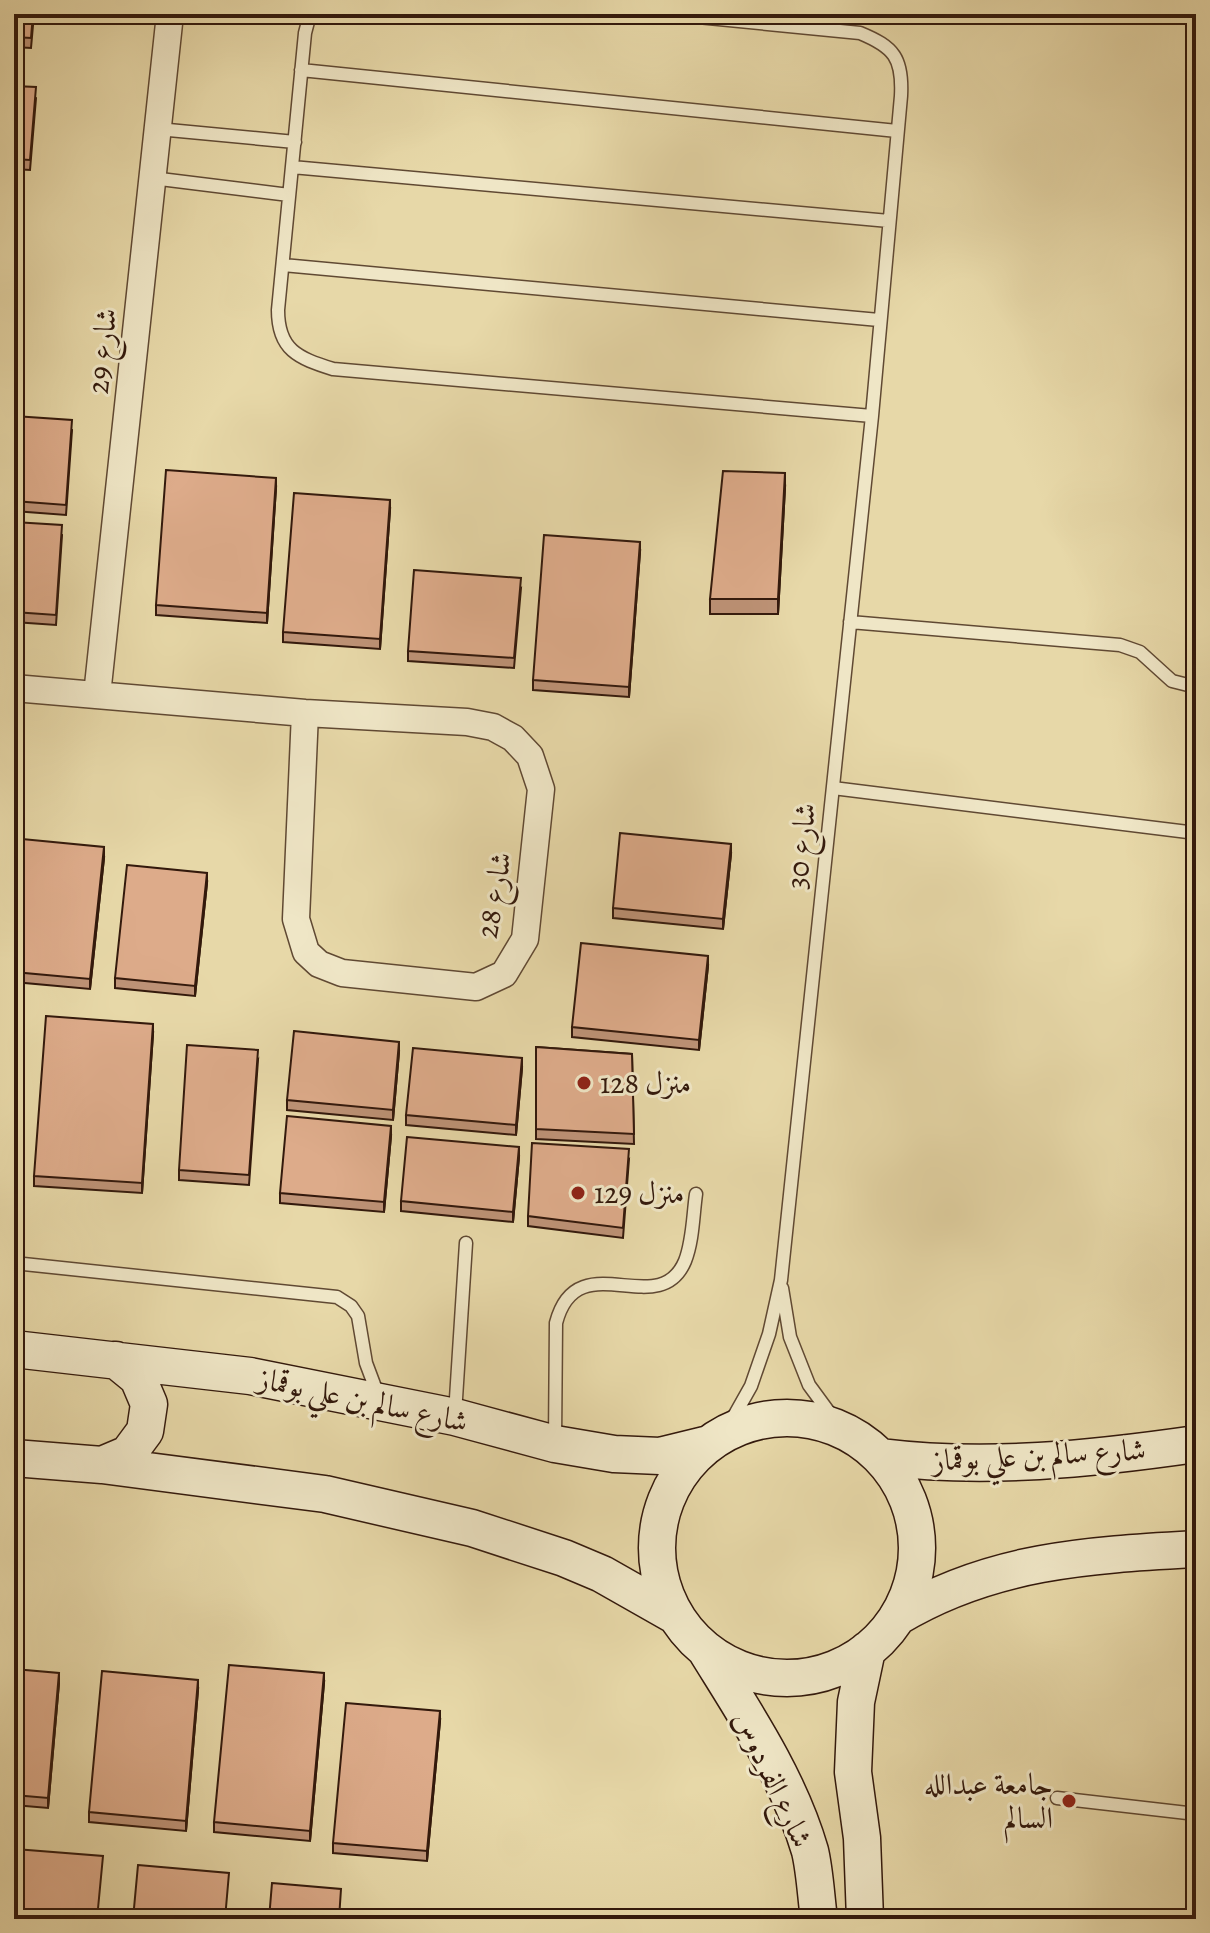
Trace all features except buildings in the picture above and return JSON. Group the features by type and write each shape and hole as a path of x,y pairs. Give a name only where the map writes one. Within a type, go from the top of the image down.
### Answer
{"main road":[{"name":"شارع سالم بن علي بوقماز","path":"14,1349 250,1376 455,1417 555,1444 614,1454 660,1456 716,1439"},
{"path":"102,1465 128,1454 145,1431 149,1404 138,1378 116,1360"},
{"path":"14,1458 102,1465 325,1494 472,1528 564,1558 602,1574 676,1616 704,1647 728,1663 756,1674 785,1678 814,1675 842,1666 867,1650 897,1617 910,1591 917,1563 917,1534 911,1506 898,1480 881,1457 842,1430 803,1419 762,1420 716,1439 691,1460 677,1479 659,1523 659,1572 676,1616"},
{"name":"شارع سالم بن علي بوقماز","path":"881,1457 935,1464 1058,1461 1196,1444"},
{"path":"897,1617 933,1596 994,1573 1104,1554 1196,1549"},
{"name":"شارع الفردوس","path":"704,1647 759,1736 784,1786 810,1852 819,1919"},
{"name":"شارع الفردوس","path":"865,1919 862,1838 853,1772 856,1702 867,1650"}],"street":[{"name":"شارع 29","path":"97,695 170,14"},
{"name":"شارع 28","path":"14,688 305,713 467,722 493,727 513,738 530,756 541,789 525,939 504,974 476,987 342,973 319,964 306,952 296,919 305,713"}],"lane":[{"path":"310,14 301,70 278,331 299,356 333,369 872,416"},
{"name":"شارع 30","path":"667,14 860,33 882,42 895,56 902,72 872,416 781,1280 769,1334 751,1386 716,1439"},
{"path":"301,70 897,131"},
{"path":"158,129 295,142"},
{"path":"292,167 889,221"},
{"path":"152,178 289,195"},
{"path":"283,265 879,320"},
{"path":"850,622 1120,645 1140,652 1172,681 1196,687"},
{"path":"833,788 1196,833"},
{"path":"555,1444 556,1323 560,1306 571,1293 586,1285 603,1283 641,1288 658,1286 674,1277 687,1255 696,1194"},
{"path":"455,1417 466,1243"},
{"path":"14,1263 337,1297 351,1306 358,1316 366,1363 380,1402"},
{"name":"شارع 30","path":"781,1280 790,1337 809,1385 842,1430"},
{"path":"1057,1798 1196,1814"}],"place":[{"name":"منزل 128","path":"584,1083"},
{"name":"منزل 129","path":"578,1193"},
{"name":"جامعة عبدالله السالم","path":"1069,1801"}]}
